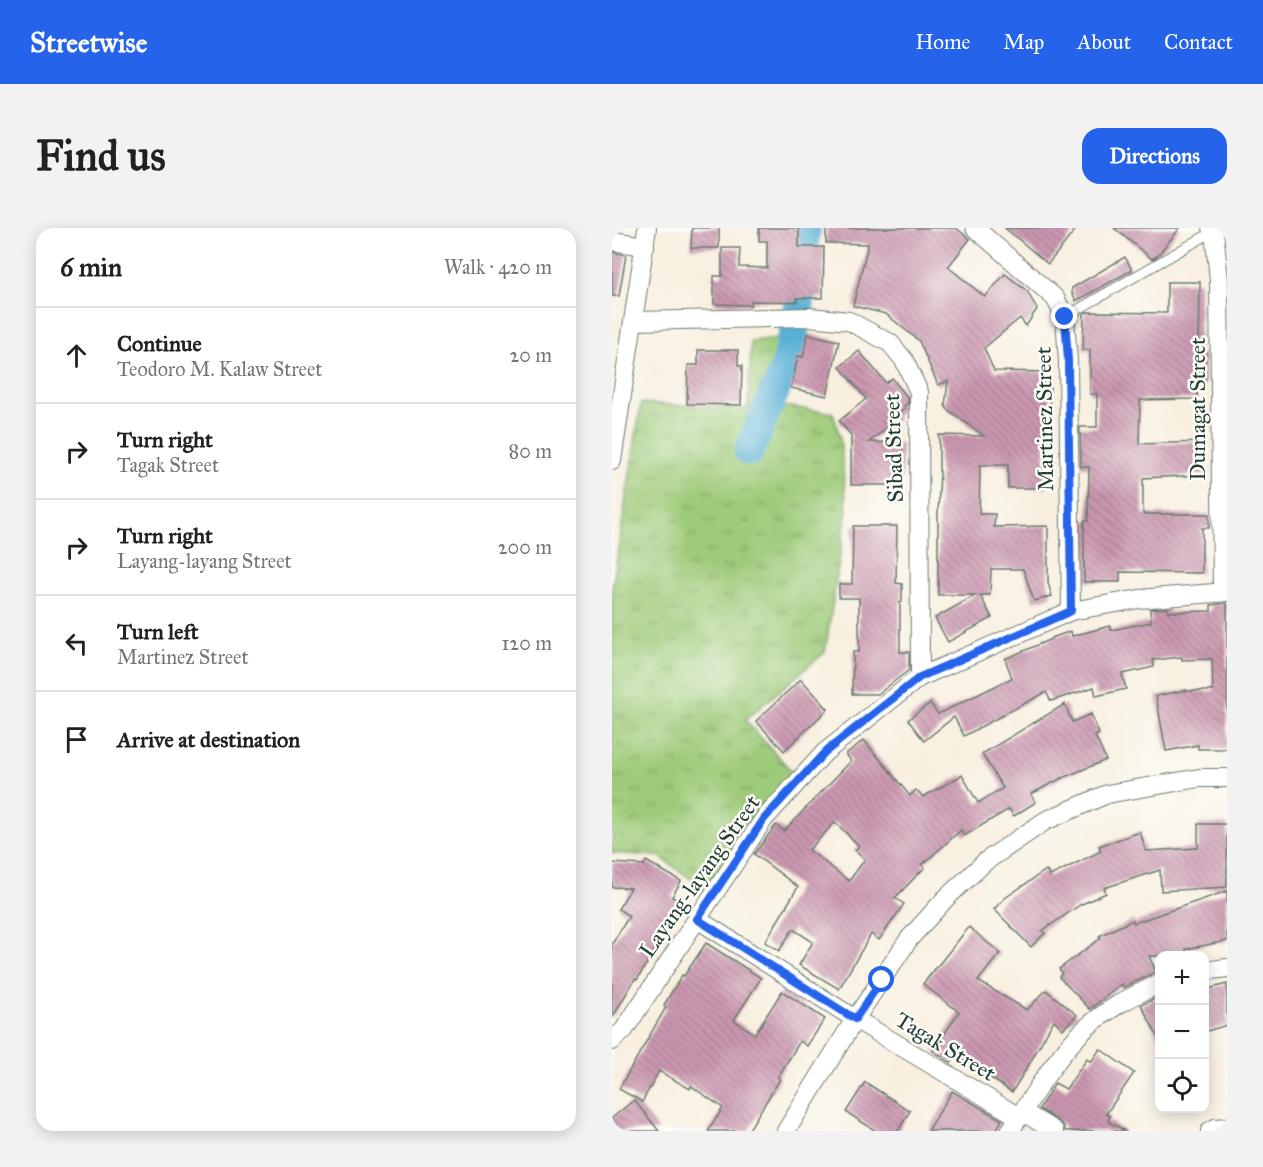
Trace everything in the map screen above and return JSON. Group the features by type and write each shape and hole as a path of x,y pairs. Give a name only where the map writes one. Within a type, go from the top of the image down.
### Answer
{"street":[{"name":"Martinez Street","path":"975,228 1055,298 1065,317 1068,361 1071,611"},
{"name":"Dumagat Street","path":"1215,229 1220,280 1224,592"},
{"path":"612,240 646,237 612,461"},
{"name":"Sibad Street","path":"634,321 780,318 849,321 890,344 904,360 919,392 920,677"},
{"name":"Layang-layang Street","path":"612,1041 624,1030 764,819 825,752 920,677 1071,611 1139,599 1224,592"},
{"path":"786,1131 855,1019 909,939 946,898 986,861 1045,821 1107,794 1199,778 1227,778"},
{"name":"Tagak Street","path":"697,919 1017,1120 1054,1131"},
{"path":"1209,970 1227,968"},
{"path":"1017,1120 1049,1072 1078,1035 1110,1010 1155,987"},
{"path":"1210,1131 1227,1126"}],"lane":[{"path":"1065,317 1215,229"}],"green space":[{"path":"799,336 782,406 833,413 840,438 847,510 825,652 745,720 795,775 706,890 659,856 612,853 612,589 641,403 748,409 751,341"}],"building":[{"path":"692,228 719,228 719,248 691,248"},
{"path":"759,228 799,228 799,247 824,247 823,298 797,298 797,302 751,301 751,305 714,304 714,276 722,276 722,248 740,248 739,267 767,268 767,241 759,241"},
{"path":"826,228 956,228 970,239 948,267 985,297 1005,274 1027,291 1037,309 1026,326 1020,318 984,348 994,371 1050,372 1050,443 1045,443 1046,488 1008,488 1008,465 980,465 979,514 995,514 994,527 1048,526 1048,583 1052,596 1034,601 1023,569 991,569 990,595 980,595 992,618 948,642 935,618 976,595 938,595 939,435 984,436 947,409 945,405 948,381 938,385 919,341 886,314 853,306 868,244 826,243"},
{"path":"1005,228 1077,228 1048,264"},
{"path":"1114,228 1180,228 1152,259"},
{"path":"612,252 626,255 619,296 612,296"},
{"path":"1125,257 1132,270 1076,301 1072,288"},
{"path":"1167,282 1200,282 1199,353 1205,353 1205,385 1197,385 1197,399 1140,400 1139,444 1203,442 1204,475 1143,478 1143,514 1209,514 1209,528 1202,528 1202,573 1120,572 1120,582 1084,582 1084,521 1088,521 1089,467 1081,467 1080,427 1097,427 1097,394 1090,394 1090,350 1083,350 1084,314 1086,312 1167,313"},
{"path":"808,334 839,341 827,396 791,388 798,356 803,357"},
{"path":"698,350 738,350 738,366 742,366 741,405 687,404 688,365 698,365"},
{"path":"859,351 886,383 892,378 908,398 905,408 896,416 898,419 869,442 902,443 902,485 851,485 851,435 839,421 866,399 840,367"},
{"path":"853,526 897,526 896,583 902,584 900,652 909,652 909,670 878,694 852,694 853,652 859,652 859,598 839,598 839,584 852,584"},
{"path":"1227,603 1227,749 1198,749 1198,745 1166,751 1156,696 1186,690 1213,691 1212,659 1182,660 1182,657 1153,660 1154,667 1122,674 1126,689 1096,696 1094,687 1051,701 1046,692 964,736 954,717 924,741 908,720 930,703 938,714 1012,678 1005,659 1051,638 1071,631 1072,636 1110,626 1111,630 1151,622 1150,609 1168,608 1168,612 1211,611 1211,605"},
{"path":"801,679 828,709 784,751 756,721"},
{"path":"1065,704 1072,722 1091,714 1099,734 1095,736 1106,760 1031,794 1036,802 1014,816 1009,809 964,836 961,830 922,865 925,867 895,898 904,904 879,940 871,934 839,989 799,965 813,942 793,929 779,951 765,942 798,887 754,854 776,825 784,831 851,761 846,754 864,740 910,796 916,790 923,797 962,775 978,803 1003,788 982,754","holes":["835,822 859,846 855,850 865,859 849,881 809,850"]},
{"path":"1198,824 1227,824 1227,887 1161,891 1160,870 1104,888 1106,893 1080,905 1042,931 1045,933 1031,947 994,909 1005,898 1046,870 1050,876 1101,851 1099,846 1140,832 1146,851 1198,848"},
{"path":"646,861 681,881 672,897 679,901 670,917 673,918 661,939 612,1018 612,944 629,916 618,909 631,888 612,887 612,863 644,865"},
{"path":"1227,891 1227,941 1186,949 1186,951 1155,951 1155,956 1149,956 1155,972 1123,988 1122,984 1090,1009 1059,977 1062,973 1059,969 1101,938 1099,936 1133,920 1134,923"},
{"path":"969,927 1000,953 978,981 1027,1010 1046,990 1077,1015 1063,1029 1054,1020 1012,1092 956,1056 951,1063 933,1051 959,1012 923,984"},
{"path":"706,943 761,978 734,1020 755,1034 782,991 825,1019 807,1046 800,1041 748,1131 708,1131 723,1108 691,1086 690,1089 659,1071 642,1102 619,1089 666,1007 664,1005 682,975 684,976"},
{"path":"1227,984 1227,1025 1209,1030 1209,1005 1209,989"},
{"path":"1155,998 1155,1032 1141,1005"},
{"path":"1100,1049 1134,1073 1106,1114 1110,1116 1108,1121 1125,1131 1065,1131 1060,1122 1039,1109 1055,1083 1066,1089 1087,1059 1091,1062"},
{"path":"865,1082 910,1111 898,1131 876,1131 846,1112"},
{"path":"952,1091 1002,1120 996,1131 928,1131"},
{"path":"634,1100 659,1131 612,1131 612,1118"}],"waterway":[{"path":"749,451 787,363 800,302 801,259 806,228"}],"route":[{"path":"882,980 855,1019 697,919 764,819 825,752 920,677 1071,611 1068,361 1065,317"}]}
